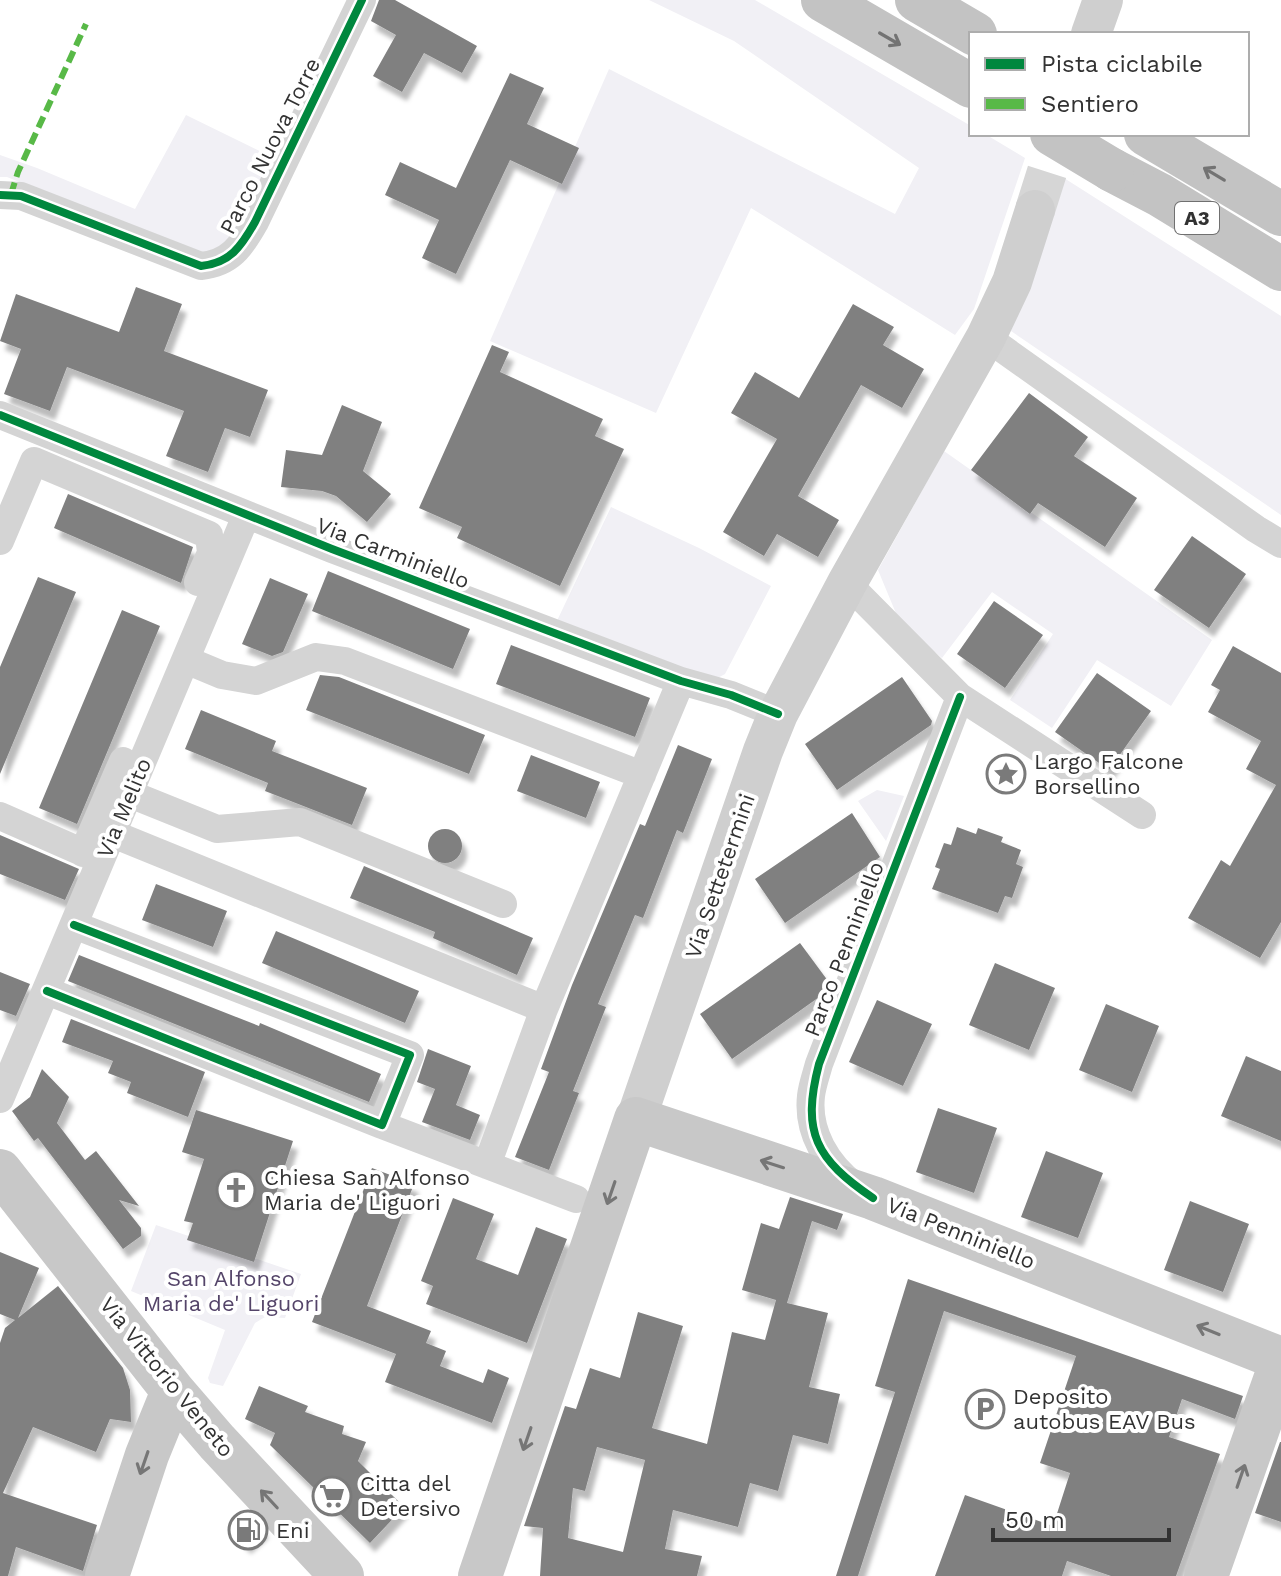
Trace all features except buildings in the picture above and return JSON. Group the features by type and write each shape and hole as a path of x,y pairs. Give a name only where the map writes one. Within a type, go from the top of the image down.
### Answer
{"highway":[{"path":"823,0 969,85"},
{"path":"917,0 972,32"},
{"name":"A3","path":"1055,136 1160,195 1277,267"},
{"name":"A3","path":"1149,136 1281,214"}],"main road":[{"path":"1092,32 1103,0"},
{"name":"Via Settetermini","path":"480,1576 778,714 847,583 986,337 1012,282 1035,210"},
{"name":"Via Penniniello","path":"636,1119 873,1198 1281,1361"},
{"name":"Via Vittorio Veneto","path":"0,1171 173,1391 342,1576"},
{"path":"1206,1576 1281,1361"},
{"path":"107,1576 147,1455 173,1391"}],"street":[{"name":"Parco Nuova Torre","path":"0,195 21,196 201,266 217,264 240,249 255,222 362,0"},
{"path":"986,337 1281,544"},
{"name":"Via Carminiello","path":"0,415 246,516 681,681 731,695 778,714"},
{"path":"0,541 34,461 209,535 211,553 92,857 0,816"},
{"name":"Via Melito","path":"0,1099 74,925 92,857 113,834 246,516"},
{"path":"847,583 960,697 1142,815"},
{"path":"186,660 222,675 256,681 316,657 345,661 642,775"},
{"path":"487,1165 544,1009 681,681"},
{"name":"Parco Penniniello","path":"873,1198 835,1170 821,1150 813,1126 810,1097 819,1064 960,697"},
{"path":"130,794 217,829 300,822 503,904"},
{"path":"113,834 544,1009"},
{"path":"74,925 410,1055 382,1125"},
{"path":"47,991 576,1199"}],"green space":[{"path":"649,0 755,0 969,125 969,136 988,136 1025,158 974,309 955,335 751,208 656,413 490,341 609,69 895,214 919,168 734,41"},
{"path":"186,115 274,158 242,231 211,255 192,252 7,177 0,177 0,155 135,209"},
{"path":"1064,178 1281,316 1281,515 1011,331"},
{"path":"944,451 1212,640 1171,706 1097,660 1052,728 1010,700 1053,634 992,592 942,658 900,623 878,570"},
{"path":"611,507 771,586 725,674 712,681 555,625"},
{"path":"877,790 904,796 886,841 858,801"},
{"name":"San Alfonso Maria de' Liguori","path":"156,1225 301,1274 285,1318 265,1317 255,1323 223,1386 210,1383 208,1378 225,1330 131,1291"}],"tunnel":[{"path":"1035,210 1058,136"}],"marked path":[{"path":"11,194 18,172 86,24"}],"cycle path":[{"path":"0,195 21,196 201,266 220,261 234,252 255,222 362,0"},
{"path":"0,415 332,549 681,681 731,695 778,714"},
{"path":"873,1198 826,1157 813,1126 814,1088 819,1064 960,697"},
{"path":"47,991 382,1125 410,1055 74,925"}],"place":[{"name":"Largo Falcone Borsellino","path":"1006,774"},
{"name":"Chiesa San Alfonso Maria de' Liguori","path":"236,1190"},
{"name":"Deposito autobus EAV Bus","path":"985,1409"},
{"name":"Citta del Detersivo","path":"332,1496"},
{"name":"Eni","path":"248,1530"}]}
